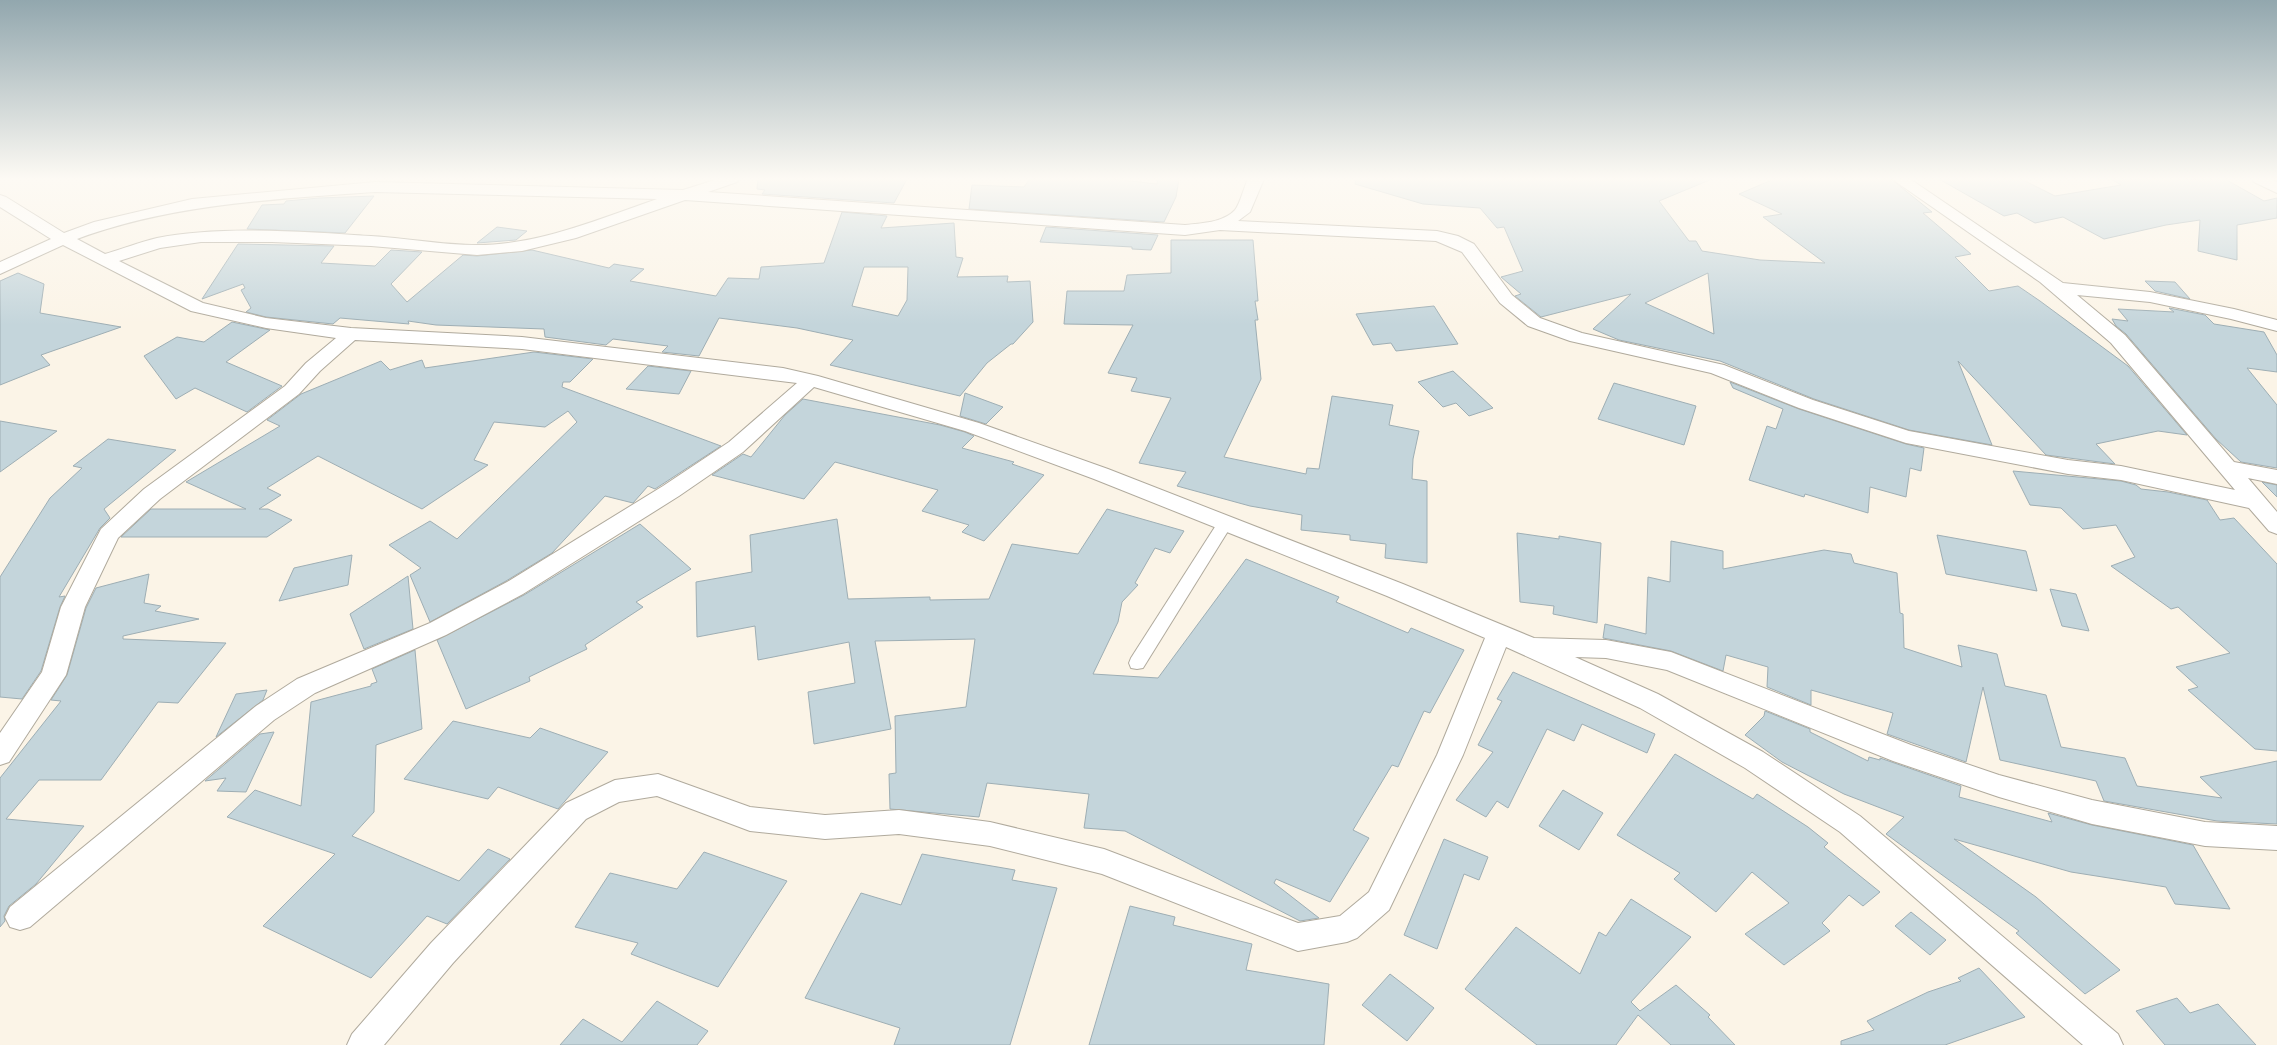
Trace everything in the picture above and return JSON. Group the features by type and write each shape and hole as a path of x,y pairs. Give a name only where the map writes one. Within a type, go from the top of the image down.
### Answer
{"street":[{"path":"45,228 63,239 197,307 266,323 351,334 522,344 776,373 811,380 972,427 1101,474 1395,590 1526,645 1649,701 1754,760 1850,824 2107,1045"},
{"path":"0,269 63,239 93,228"},
{"path":"104,260 158,243 201,237 279,237 372,241 477,250 522,246 570,234 588,228"},
{"path":"1153,228 1185,230 1201,228"},
{"path":"1274,228 1436,236 1452,240 1468,248 1506,299 1534,322 1577,337 1717,369 1806,404 1906,437 2068,467 2121,473 2257,502"},
{"path":"1971,228 2058,288 2118,339 2277,526"},
{"path":"2058,288 2150,297 2234,314 2277,326"},
{"path":"0,754 54,675 72,607 109,534 152,494 292,390 313,367 351,334"},
{"path":"20,917 264,713 306,686 438,628 515,588 671,491 736,447 811,380"},
{"path":"2229,468 2277,477"},
{"path":"363,1045 442,953 576,811 614,791 658,785 750,819 785,824 824,827 898,822 990,834 1104,862 1298,937 1347,928 1379,901 1450,755 1499,634"},
{"path":"1526,645 1606,649 1671,661 1902,753 1999,786 2092,812 2205,834 2277,838"}],"lane":[{"path":"1137,663 1225,523"}],"building":[{"path":"248,228 349,228 345,233 247,229"},
{"path":"496,228 527,231 516,240 477,243"},
{"path":"836,228 954,228 956,257 963,258 957,277 1008,276 1007,282 1030,281 1033,322 1013,344 987,363 960,396 830,365 853,340 797,328 719,318 699,356 662,352 668,346 613,339 606,345 545,337 544,329 436,325 408,321 409,324 340,318 333,324 266,317 246,312 251,308 241,290 245,288 243,284 202,299 238,244 334,246 321,263 375,266 391,250 422,252 391,284 407,302 463,255 477,256 532,250 609,268 614,264 644,269 630,281 716,296 728,278 759,279 761,267 824,263","holes":["864,267 908,267 907,300 898,316 852,306"]},
{"path":"1046,228 1158,235 1151,250 1132,249 1132,247 1040,242"},
{"path":"1504,228 1679,228 1689,241 1696,241 1702,251 1760,260 1825,263 1778,228 1940,228 1971,254 1955,257 1989,291 2018,286 2040,301 2128,366 2187,435 2158,431 2096,444 2115,464 2046,455 1958,361 1992,445 1909,430 1814,399 1720,361 1619,340 1593,329 1631,294 1541,317 1515,296 1521,294 1501,277 1523,271","holes":["1708,273 1714,334 1645,303"]},
{"path":"2083,228 2154,228 2104,239"},
{"path":"2199,228 2237,228 2237,260 2198,251"},
{"path":"1171,240 1253,240 1258,301 1255,301 1258,320 1255,320 1261,379 1224,457 1306,474 1307,468 1319,469 1332,396 1393,405 1389,425 1419,431 1413,459 1412,479 1427,481 1427,563 1385,558 1386,544 1350,540 1350,535 1301,530 1302,515 1250,506 1177,486 1186,472 1139,463 1171,398 1131,391 1137,378 1108,373 1133,325 1064,324 1067,291 1124,291 1127,275 1171,273"},
{"path":"18,273 44,284 40,313 121,327 41,355 50,365 0,385 0,281"},
{"path":"2145,281 2175,282 2190,299 2155,291"},
{"path":"1434,306 1458,344 1396,351 1391,343 1373,345 1356,314"},
{"path":"2169,308 2205,315 2214,324 2264,332 2277,355 2277,372 2247,368 2277,405 2277,468 2241,462 2216,439 2126,334 2116,326 2112,319 2128,321 2118,309 2174,312"},
{"path":"232,322 270,330 226,362 282,386 247,412 195,388 176,399 144,356 177,337 204,342"},
{"path":"534,352 593,359 570,382 563,382 562,387 721,446 655,489 648,486 633,503 605,496 552,553 506,581 430,622 410,575 421,568 389,545 430,521 457,539 577,422 568,411 545,427 494,422 474,460 488,465 422,509 318,456 267,488 281,495 259,509 268,509 292,520 267,537 121,537 151,509 246,509 186,482 280,426 267,420 301,394 381,361 390,370 422,360 425,368"},
{"path":"648,366 691,371 679,394 626,389"},
{"path":"1453,371 1493,408 1469,416 1456,403 1443,407 1418,382"},
{"path":"1730,382 1799,409 1906,444 1924,448 1921,471 1910,468 1906,497 1870,487 1868,513 1805,494 1804,497 1749,480 1767,426 1776,429 1783,409 1733,388"},
{"path":"1614,383 1696,406 1684,445 1598,419"},
{"path":"965,393 1003,407 986,424 960,416"},
{"path":"803,399 940,425 965,432 974,436 962,448 1014,462 1012,464 1044,475 984,541 962,532 969,525 922,511 938,490 835,462 804,499 712,475 743,454 751,457 785,415"},
{"path":"0,421 57,431 0,472"},
{"path":"108,439 176,450 104,509 110,518 100,528 59,597 65,596 60,607 41,671 22,699 0,697 0,577 50,498 82,468 73,466"},
{"path":"2013,471 2121,481 2136,485 2141,489 2168,492 2207,500 2220,520 2234,518 2277,564 2277,751 2255,749 2188,690 2198,687 2176,667 2230,653 2178,607 2171,609 2111,566 2135,557 2116,525 2083,529 2061,508 2030,505"},
{"path":"2262,482 2277,485 2277,497"},
{"path":"1107,509 1184,531 1170,553 1155,548 1135,583 1138,585 1122,602 1118,622 1093,674 1158,678 1246,559 1339,597 1336,602 1408,633 1411,628 1464,650 1430,713 1424,711 1398,767 1392,765 1353,830 1369,838 1330,902 1276,879 1274,883 1319,918 1300,921 1125,831 1084,828 1089,794 987,783 979,817 890,809 889,774 896,773 895,716 966,707 975,639 875,641 891,729 814,744 808,692 855,683 849,642 758,660 755,626 697,637 696,582 752,572 750,535 837,519 848,599 930,597 930,600 989,599 1012,544 1078,554"},
{"path":"640,524 691,569 636,602 643,607 585,645 587,649 529,677 530,681 466,709 437,640 524,595"},
{"path":"1517,533 1559,539 1559,536 1601,543 1597,623 1553,614 1554,606 1520,602"},
{"path":"1937,535 2026,551 2037,591 1946,574"},
{"path":"1671,541 1723,551 1723,569 1824,550 1851,554 1854,563 1897,573 1900,613 1903,614 1904,648 1962,667 1958,645 1997,654 2005,686 2046,695 2061,747 2125,758 2137,786 2222,798 2200,777 2277,761 2277,824 2217,821 2104,801 2096,781 2000,760 1983,687 1966,762 1887,734 1893,713 1811,690 1811,705 1767,687 1768,667 1726,655 1723,671 1671,651 1603,638 1605,624 1646,634 1648,577 1670,582"},
{"path":"352,555 348,585 279,601 294,568"},
{"path":"149,574 144,603 161,606 155,611 199,619 123,636 123,639 226,643 178,703 158,702 101,780 39,780 6,819 84,826 36,884 9,906 4,916 5,921 0,927 0,778 61,701 51,700 67,675 86,608 96,588"},
{"path":"408,576 413,629 364,649 350,614"},
{"path":"2050,589 2076,594 2089,631 2062,626"},
{"path":"415,650 422,729 376,745 374,812 352,836 459,881 488,849 510,859 447,924 427,916 371,978 263,926 335,854 227,817 255,790 301,806 311,702 371,686 371,684 377,682 372,669"},
{"path":"1513,672 1655,734 1647,753 1582,724 1574,741 1547,729 1508,808 1497,801 1486,817 1456,800 1493,752 1478,745 1502,701 1497,699"},
{"path":"267,690 263,700 216,737 236,694"},
{"path":"1765,711 1810,729 1810,732 1868,761 1869,757 1880,760 1880,758 1961,786 1959,797 2052,822 2048,813 2092,825 2193,845 2230,909 2175,904 2166,887 2071,872 1954,839 2036,897 2120,970 2085,994 2016,933 2019,931 1886,834 1904,817 1844,794 1782,762 1745,735 1764,716"},
{"path":"453,721 530,738 540,728 608,752 558,809 498,787 488,799 404,779"},
{"path":"274,732 246,792 217,791 226,778 205,781 260,734"},
{"path":"1675,754 1753,799 1757,794 1808,827 1828,843 1824,847 1880,892 1863,906 1849,895 1822,923 1830,931 1784,965 1745,934 1789,903 1752,872 1716,912 1674,879 1680,873 1617,835"},
{"path":"1563,790 1603,813 1579,850 1539,826"},
{"path":"1444,839 1488,857 1479,880 1464,874 1437,949 1404,935"},
{"path":"704,852 787,881 718,987 631,954 638,943 575,927 610,873 677,889"},
{"path":"922,854 1015,870 1012,880 1057,888 1010,1045 894,1045 900,1028 805,998 861,893 901,905"},
{"path":"1631,899 1691,937 1631,1002 1640,1011 1676,985 1710,1015 1708,1017 1735,1045 1671,1045 1638,1015 1616,1045 1537,1045 1465,989 1516,927 1580,974 1599,932 1606,936"},
{"path":"1130,906 1175,917 1173,925 1252,944 1246,970 1329,984 1324,1045 1089,1045"},
{"path":"1911,912 1946,940 1930,955 1895,926"},
{"path":"1979,968 2025,1017 1945,1045 1841,1045 1841,1041 1874,1030 1867,1021 1928,992 1961,981 1958,978"},
{"path":"1390,974 1434,1008 1407,1041 1362,1005"},
{"path":"2177,998 2190,1013 2218,1004 2256,1045 2165,1045 2136,1011"},
{"path":"657,1001 708,1031 697,1045 560,1045 583,1019 622,1042"}]}
